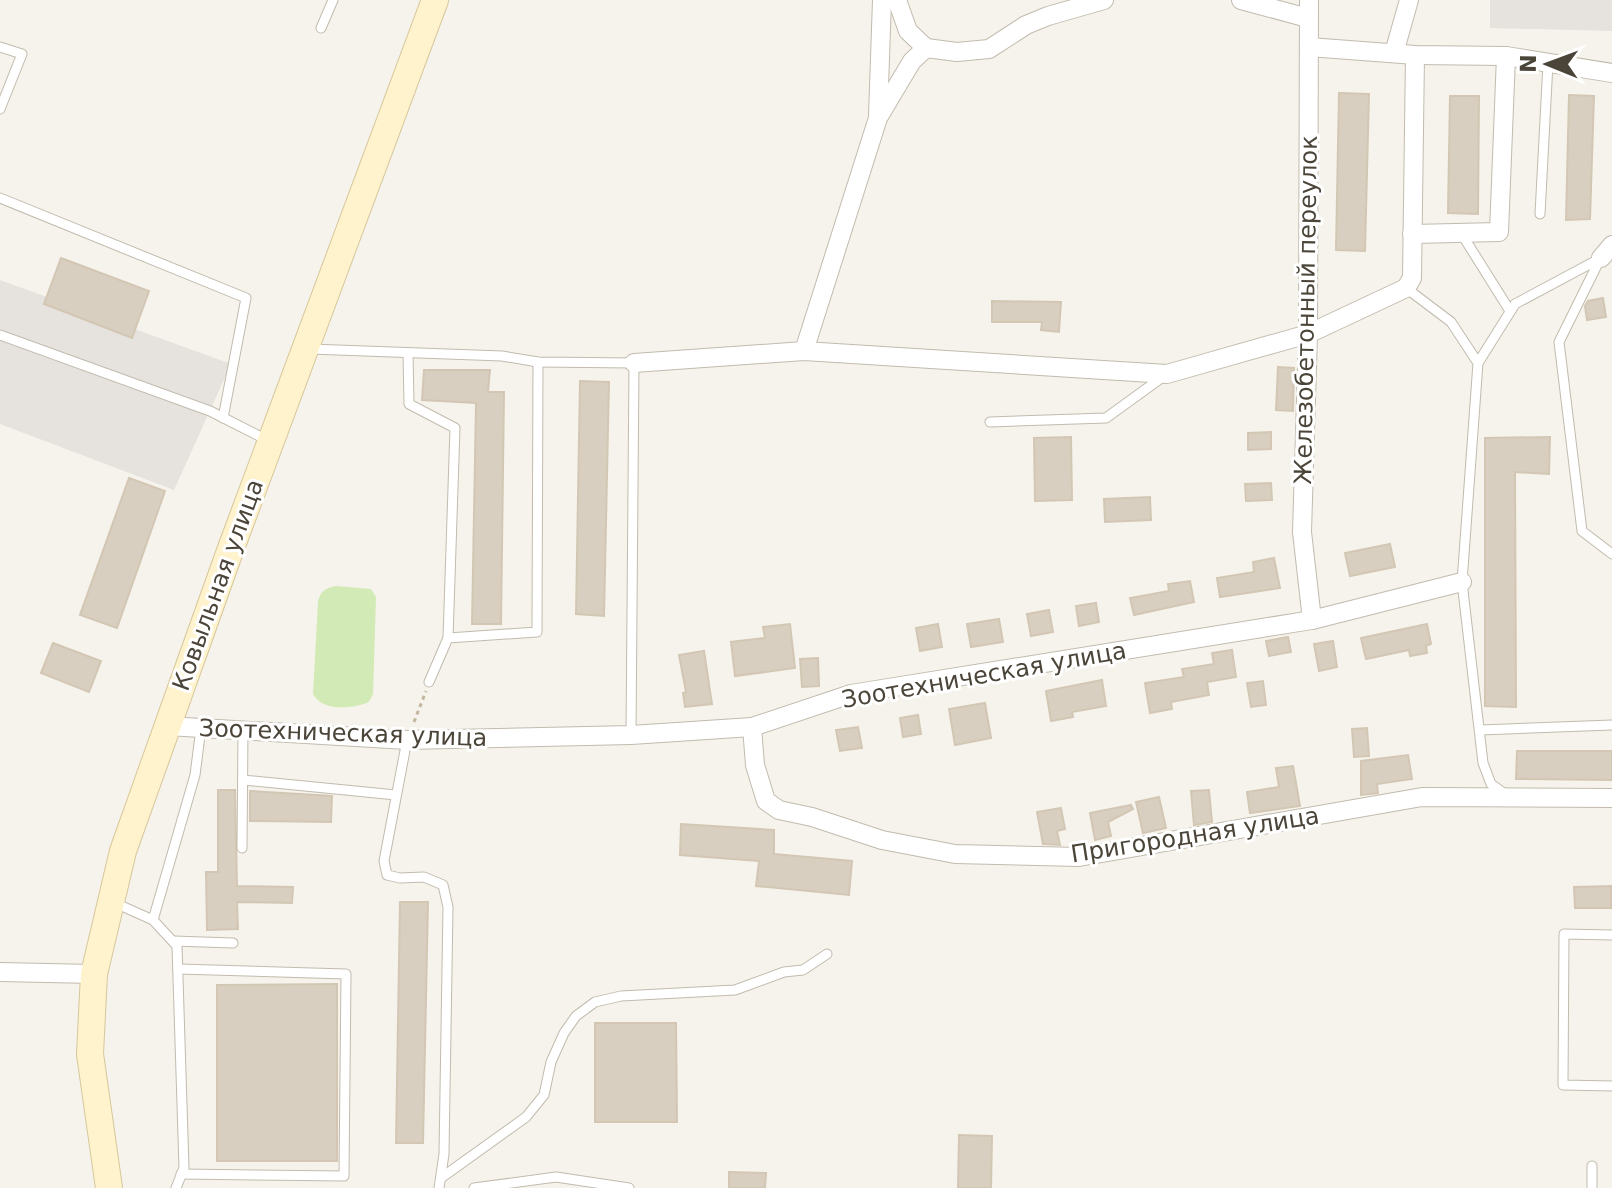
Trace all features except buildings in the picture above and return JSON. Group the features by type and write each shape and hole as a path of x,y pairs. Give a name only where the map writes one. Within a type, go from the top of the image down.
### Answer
{"main road":[{"name":"Ковыльная улица","path":"109,1188 90,1054 94,974 123,851 270,442 435,0"}],"street":[{"path":"878,118 882,0"},
{"path":"897,0 908,31 926,48 957,52 989,49 1026,25 1104,0"},
{"path":"1241,0 1308,9"},
{"path":"1394,53 1409,0"},
{"name":"Железобетонный переулок","path":"1308,9 1308,334 1302,532 1312,620"},
{"path":"1309,47 1415,55 1506,56 1612,73"},
{"path":"804,351 878,118 912,61 926,48"},
{"path":"634,363 804,351 1167,374 1308,334 1406,288 1412,278 1415,55"},
{"path":"1412,234 1499,232 1506,56"},
{"name":"Зоотехническая улица","path":"168,726 407,740 631,735 752,727 851,694 1312,620 1462,582"},
{"name":"Пригородная улица","path":"752,727 755,765 766,801 779,810 812,817 882,840 955,854 1079,857 1422,797 1612,798"},
{"path":"0,972 94,974"}],"lane":[{"path":"321,28 333,0"},
{"path":"0,47 22,54 0,109"},
{"path":"1540,214 1548,63"},
{"path":"0,198 246,298 223,418"},
{"path":"1461,233 1510,311"},
{"path":"1508,796 1491,784 1483,763 1462,582 1478,363 1515,304 1606,251"},
{"path":"1606,251 1559,342 1582,531 1612,554"},
{"path":"1406,288 1451,322 1478,363"},
{"path":"0,335 223,418 270,442"},
{"path":"305,349 502,356 538,362 634,363 631,735"},
{"path":"408,353 409,404 455,428 448,638 429,682"},
{"path":"448,638 537,632 538,362"},
{"path":"990,422 1106,418 1167,374"},
{"path":"1480,730 1612,725"},
{"path":"153,920 195,775 201,728"},
{"path":"242,848 243,730"},
{"path":"407,740 384,861 387,875 424,877 443,885 448,907 444,1154 440,1183"},
{"path":"243,780 396,795"},
{"path":"111,901 153,920 177,946 184,1168 176,1188"},
{"path":"1612,935 1564,934 1563,1070 1563,1085 1612,1086"},
{"path":"173,941 233,943"},
{"path":"440,1183 526,1117 544,1095 551,1062 564,1033 576,1016 595,1002 621,996 735,990 784,972 803,970 827,954"},
{"path":"178,969 346,974 344,1176 181,1174"},
{"path":"1592,1166 1592,1188"},
{"path":"474,1188 556,1177 629,1188"}],"path":[{"path":"407,740 429,682"}],"shaded area":[{"path":"1490,0 1612,0 1612,31 1490,28"},
{"path":"0,280 231,364 174,490 0,424"}],"green space":[{"path":"336,586 371,589 376,597 373,694 369,702 346,707 324,704 313,694 318,601 324,590"}]}
